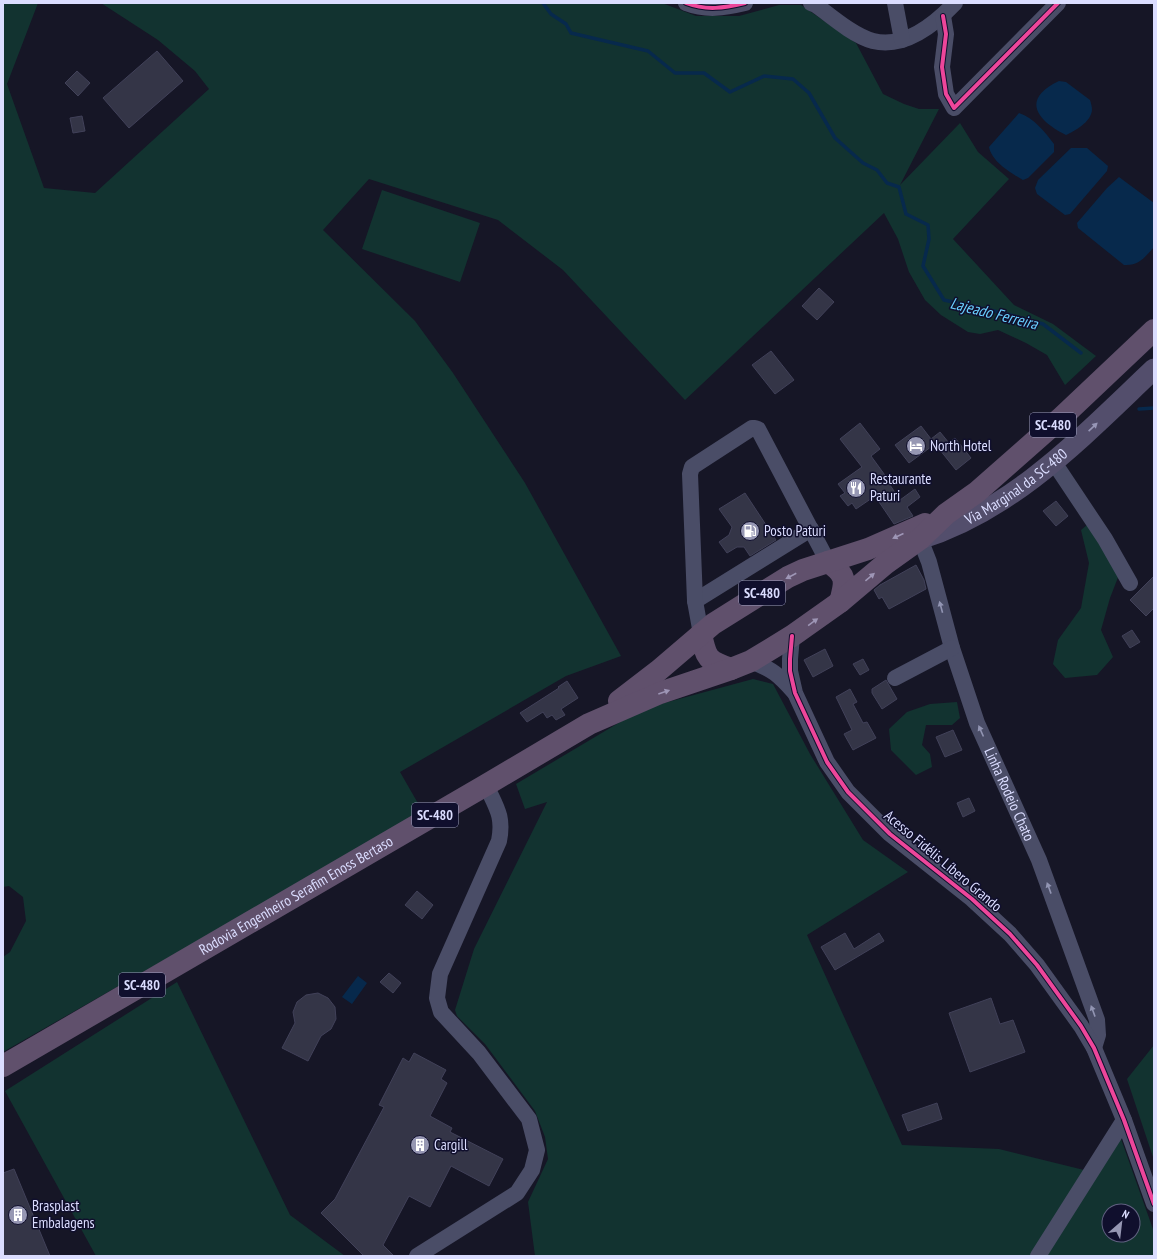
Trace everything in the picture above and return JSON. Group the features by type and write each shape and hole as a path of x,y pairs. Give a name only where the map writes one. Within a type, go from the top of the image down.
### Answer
{"highway":[{"name":"Rodovia Engenheiro Serafim Enoss Bertaso","path":"589,724 660,693 751,661 792,636 840,602 885,564 920,539 946,514 977,492 1062,417 1154,330"},
{"name":"Rodovia Engenheiro Serafim Enoss Bertaso","path":"3,1066 486,786 589,724 658,671 701,634 729,613 788,577 803,570 868,549 946,514"},
{"path":"828,562 838,569 843,576 844,587 840,602"},
{"path":"701,634 707,657 716,664 731,669"}],"main road":[{"name":"Via Marginal da SC-480","path":"920,539 939,533 971,518 1020,488 1091,428 1154,369"}],"street":[{"path":"686,3 694,6 721,9 745,3"},
{"path":"810,3 816,5 856,33 872,41 888,43 902,40 928,28 956,3"},
{"path":"895,3 902,40"},
{"path":"943,16 946,34 942,67 946,94 954,108 1058,3"},
{"path":"701,634 695,601 690,474 692,467 752,428 758,429 828,562"},
{"path":"1053,461 1105,539 1130,583"},
{"path":"695,601 811,529"},
{"name":"Linha Rodeio Chato","path":"920,539 929,562 952,648 978,723 1039,860 1097,1020 1098,1035 1094,1048"},
{"name":"Acesso Fidélis Líbero Grando","path":"792,636 790,671 795,693 826,762 848,792 890,834 972,899 1010,934 1037,965 1081,1026 1094,1048 1124,1120 1154,1204"},
{"path":"895,678 952,648"},
{"name":"Acesso Fidélis Líbero Grando","path":"751,661 769,668 779,675 795,693"},
{"path":"417,1256 517,1193 532,1170 537,1150 529,1119 479,1053 442,1012 437,998 440,974 499,841 502,829 501,816 486,786"},
{"path":"1038,1256 1124,1120"}],"green space":[{"path":"3,3 38,3 7,84 44,188 95,193 209,89 195,71 158,40 101,3 662,3 696,16 739,16 779,5 801,5 856,43 883,94 919,109 939,109 900,185 960,123 978,152 1009,179 953,239 1014,305 1053,324 1096,356 1065,385 1047,355 1026,343 998,330 980,334 968,332 941,315 925,300 909,272 898,239 884,213 685,400 563,270 498,220 369,179 323,230 415,321 453,373 525,483 621,656 566,676 400,772 423,812 3,1052 3,957 10,952 26,921 23,897 9,886 3,887"},
{"path":"382,190 480,223 460,282 362,249"},
{"path":"1098,516 1124,562 1110,598 1101,630 1113,657 1097,675 1065,678 1053,664 1058,640 1081,608 1089,563 1081,530"},
{"path":"753,679 773,684 810,754 863,840 908,872 807,935 902,1145 999,1149 1084,1170 1115,1122 1154,1232 1154,1256 535,1256 528,1202 548,1159 545,1137 535,1111 485,1044 457,1016 455,1010 474,949 547,802 525,809 516,784 642,709"},
{"path":"957,702 960,718 952,725 926,725 922,745 930,754 932,767 916,775 891,750 889,729 907,712 930,704"},
{"path":"177,982 290,1215 345,1256 96,1256 5,1091"},
{"path":"1154,1045 1154,1160 1127,1079"}],"water":[{"path":"1059,81 1066,82 1090,100 1092,108 1091,114 1086,122 1066,135 1047,123 1037,109 1037,102 1040,95 1047,88"},
{"path":"1019,113 1030,118 1043,130 1054,144 1054,152 1028,178 1023,180 998,162 994,158 989,147"},
{"path":"1071,148 1087,148 1108,166 1107,171 1070,214 1065,215 1037,194 1035,188 1038,180"},
{"path":"1119,177 1154,203 1154,247 1141,260 1129,265 1124,265 1078,228 1077,223 1107,188"},
{"path":"358,976 367,983 352,1004 342,997"}],"building":[{"path":"157,51 183,81 129,128 103,98"},
{"path":"77,71 90,83 78,96 65,83"},
{"path":"82,116 85,131 73,133 70,118"},
{"path":"819,288 834,302 817,320 802,306"},
{"path":"771,351 794,380 775,394 752,365"},
{"path":"860,423 880,449 871,456 887,478 886,479 900,500 915,489 920,497 907,507 913,516 894,524 875,496 856,509 852,503 848,506 840,496 845,493 838,484 862,467 840,439"},
{"path":"921,426 931,439 940,432 949,443 955,438 971,458 956,470 932,440 935,444 909,463 895,445"},
{"name":"Posto Paturi","path":"745,493 776,540 750,556 744,547 737,547 727,553 719,542 729,535 732,527 719,509"},
{"path":"1056,501 1068,516 1056,526 1043,511"},
{"path":"916,565 924,580 926,589 889,609 882,597 879,599 874,590 880,585"},
{"path":"1154,576 1154,608 1146,616 1130,600"},
{"path":"1132,630 1140,642 1130,648 1122,636"},
{"path":"825,649 833,666 813,677 804,660"},
{"path":"863,659 869,670 860,675 853,664"},
{"path":"886,680 897,699 882,709 872,693 872,689"},
{"path":"567,681 578,698 561,709 565,715 556,720 552,715 547,718 543,712 527,722 520,713 559,688 558,687"},
{"path":"850,689 857,702 853,704 863,723 867,722 876,738 853,750 844,734 852,730 836,697"},
{"path":"953,730 962,750 945,757 936,737"},
{"path":"969,798 975,811 963,817 957,803"},
{"path":"417,891 433,905 422,919 405,905"},
{"path":"845,933 854,949 879,933 884,941 835,970 821,947"},
{"path":"389,973 401,983 393,993 380,982"},
{"path":"318,993 328,998 335,1007 336,1019 331,1029 321,1036 308,1061 282,1048 295,1023 293,1012 297,1002 306,995"},
{"path":"991,998 1000,1024 1013,1020 1025,1052 970,1072 949,1013"},
{"name":"Cargill","path":"414,1053 446,1070 441,1079 447,1083 430,1116 452,1128 450,1132 503,1159 489,1186 451,1166 430,1207 409,1196 383,1245 394,1256 364,1256 321,1213 335,1199 384,1107 379,1105 403,1058 409,1062"},
{"path":"937,1103 942,1119 908,1131 902,1115"},
{"name":"Brasplast Embalagens","path":"14,1169 50,1256 3,1256 3,1173"}],"waterway":[{"name":"Lajeado Ferreira","path":"543,3 551,14 566,24 571,33 648,51 675,73 704,73 730,92 764,76 793,79 809,93 835,138 863,163 877,170 887,183 899,187 906,214 928,225 929,239 923,266 944,300 1003,313 1043,324 1081,353"},
{"name":"Lajeado Ferreira","path":"1139,409 1154,408"}],"cycle path":[{"path":"686,3 708,8 745,3"},
{"path":"943,16 946,34 942,67 946,94 954,108 1058,3"},
{"path":"792,636 790,671 795,693 827,762 848,792 890,834 972,899 1010,934 1037,965 1081,1026 1094,1048 1124,1120 1154,1204"}],"place":[{"name":"North Hotel","path":"916,446"},
{"name":"Restaurante Paturi","path":"856,488"},
{"name":"Posto Paturi","path":"750,531"},
{"name":"Cargill","path":"420,1145"},
{"name":"Brasplast Embalagens","path":"18,1215"}]}
